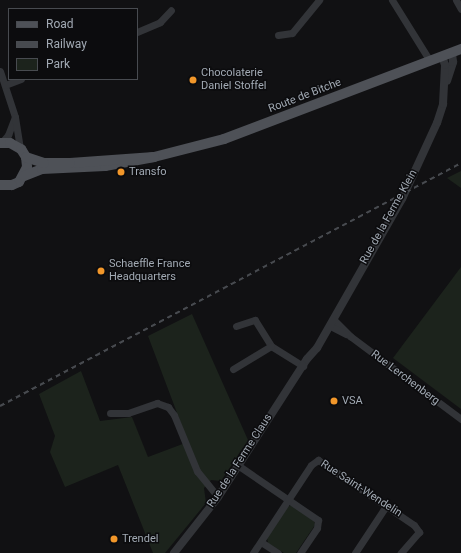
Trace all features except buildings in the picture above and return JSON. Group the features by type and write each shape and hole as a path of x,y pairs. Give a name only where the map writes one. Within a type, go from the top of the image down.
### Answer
{"main road":[{"name":"Route de Bitche","path":"0,185 15,184 24,176 42,169 105,166 154,157 224,139 457,50"},
{"path":"1,143 14,144 20,148 26,157 24,176"},
{"name":"Route de Bitche","path":"26,157 44,163 70,163 154,157"}],"street":[{"path":"278,35 292,33 319,0"},
{"path":"392,0 430,60"},
{"path":"456,0 461,10"},
{"path":"138,32 160,22 171,10"},
{"name":"Rue de la Ferme Klein","path":"332,323 407,188 437,123 445,88 457,50"},
{"name":"Rue de la Ferme Klein","path":"442,56 445,65 445,88"},
{"path":"0,71 15,117 20,148"},
{"path":"5,85 19,80"},
{"path":"1,143 8,135 15,117"},
{"path":"236,326 254,320 271,346 303,366"},
{"name":"Rue Lerchenberg","path":"332,323 461,419"},
{"name":"Rue de la Ferme Claus","path":"174,553 218,497 332,323"},
{"path":"233,369 271,346"},
{"path":"110,413 128,413 157,403 168,407 174,415 197,471 218,497"},
{"name":"Rue Saint-Wendelin","path":"253,553 313,462 318,460 411,522 419,532 401,553"},
{"path":"239,466 319,522 300,553"},
{"path":"355,553 386,506"},
{"path":"261,542 278,553"}],"green space":[{"path":"461,171 461,188 447,178"},
{"path":"461,267 461,409 393,358"},
{"path":"192,314 248,440 221,481 211,480 204,488 206,503 165,553 153,553 118,465 65,487 50,452 55,436 39,394 81,371 100,421 132,417 148,457 188,442 148,336"},
{"path":"292,505 314,520 315,525 296,553 284,553 268,543 267,538 287,507"}],"railway":[{"path":"0,406 461,163"}],"place":[{"name":"Chocolaterie Daniel Stoffel","path":"193,80"},
{"name":"Transfo","path":"121,172"},
{"name":"Schaeffle France Headquarters","path":"101,271"},
{"name":"VSA","path":"334,401"},
{"name":"Trendel","path":"114,539"}]}
